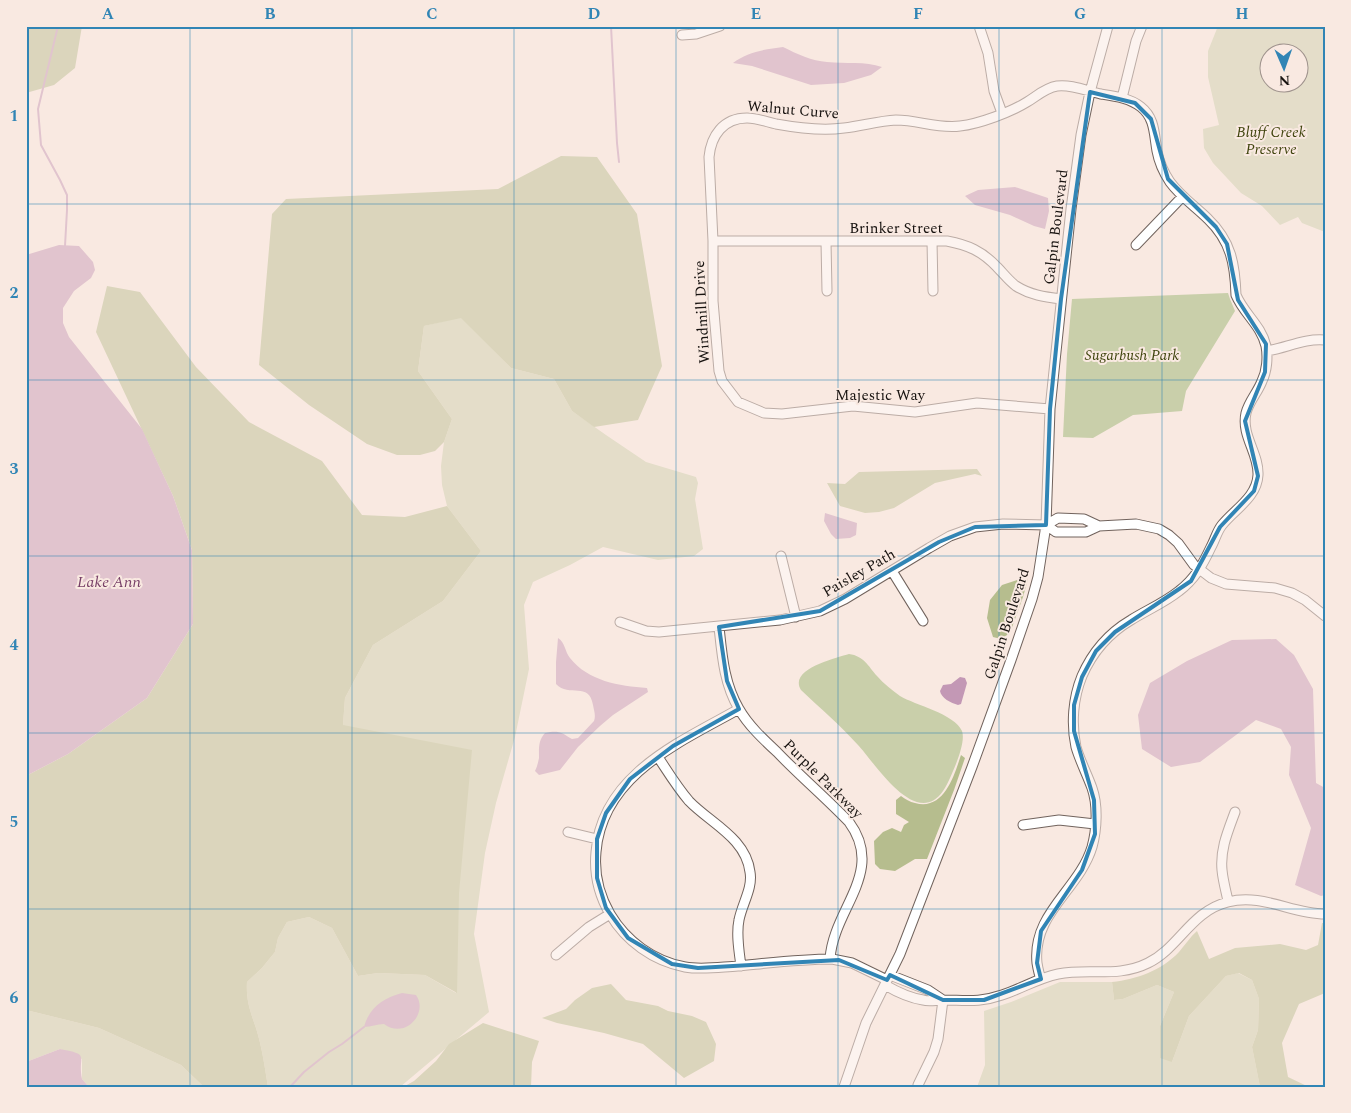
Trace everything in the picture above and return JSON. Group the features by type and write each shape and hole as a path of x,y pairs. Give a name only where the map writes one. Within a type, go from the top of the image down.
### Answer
{"street":[{"path":"682,35 696,34 720,26"},
{"path":"979,26 988,53 994,90 1002,113"},
{"name":"Galpin Boulevard","path":"844,1087 866,1024 900,954 940,852 1032,599 1041,560 1046,525 1050,409 1070,209 1081,135 1090,92 1108,26"},
{"path":"1122,98 1136,41 1142,26"},
{"name":"Walnut Curve","path":"713,241 710,148 718,132 724,125 732,121 740,118 754,118 785,125 821,129 845,128 888,120 910,121 948,127 970,124 1002,113 1028,102 1047,89 1056,86 1073,87 1136,103 1151,119 1154,125 1157,152 1168,179 1216,227 1227,244 1233,261 1236,294 1244,310 1259,328 1267,351"},
{"path":"1136,245 1183,196"},
{"name":"Brinker Street","path":"713,241 947,242 959,244 973,248 985,256 1016,286 1039,296 1060,299"},
{"name":"Windmill Drive","path":"713,241 714,311 719,371 722,381"},
{"path":"826,242 827,291"},
{"path":"932,242 933,291"},
{"path":"1041,979 1037,964 1037,945 1041,931 1048,915 1082,870 1092,846 1095,824 1096,810 1092,789 1080,762 1074,731 1074,705 1082,677 1096,651 1115,632 1178,592 1191,581 1199,570 1220,527 1254,491 1258,476 1258,464 1248,438 1245,421 1249,405 1262,381 1267,351 1314,340 1325,340"},
{"name":"Majestic Way","path":"722,381 738,402 764,413 782,414 853,406 915,412 977,403 1050,409"},
{"path":"1099,526 1084,519 1058,518 1046,525 1056,532 1086,532 1099,526 1136,524 1159,529 1178,543 1199,570 1211,578 1226,584 1275,588 1292,593 1305,600 1325,616"},
{"name":"Paisley Path","path":"620,622 646,632 652,632 719,627 796,617 820,611 833,605 961,531 975,527 1003,524 1046,525"},
{"path":"781,556 796,617"},
{"path":"892,571 922,621"},
{"name":"Purple Parkway","path":"719,627 727,681 739,709 763,739 849,822 860,843 862,852 861,873 833,938 830,959"},
{"path":"739,709 673,746 630,779 620,790 601,823 595,857 597,878 602,896 617,926 628,938 660,959 685,967 698,968 830,959 852,963 887,980 928,990 943,1000 984,1000 1059,974 1122,971 1142,965 1162,954 1187,927 1203,914 1228,902 1266,901 1303,912 1325,914"},
{"path":"658,757 677,787 716,825 729,834 743,851 753,868 738,927 741,966"},
{"path":"1228,902 1222,859 1225,840 1235,812"},
{"path":"1024,824 1059,820 1095,824"},
{"path":"568,832 597,839"},
{"path":"556,955 589,927 610,914"},
{"path":"918,1085 934,1052 938,1038 943,1000"}],"highlighted area":[{"path":"1090,92 1135,103 1151,119 1168,179 1216,227 1227,244 1238,300 1266,344 1265,372 1245,421 1258,476 1254,491 1220,527 1191,581 1115,632 1096,651 1082,677 1074,705 1074,731 1094,800 1095,834 1082,870 1041,931 1037,963 1041,979 984,1000 943,1000 890,975 887,980 839,960 698,968 672,964 628,938 606,908 597,878 597,839 606,813 630,779 673,746 739,709 727,681 719,627 820,611 939,542 975,527 1046,525 1050,409 1061,299"}],"green space":[{"path":"26,26 82,26 75,68 54,85 26,93"},
{"name":"Bluff Creek Preserve","path":"1218,26 1325,26 1325,232 1302,223 1298,217 1280,225 1262,206 1241,193 1213,163 1204,148 1203,129 1219,125 1208,77 1208,51"},
{"path":"561,156 597,157 637,214 662,366 638,420 594,427 572,411 554,379 511,368 461,318 424,326 418,371 452,419 444,442 435,451 420,455 397,455 367,444 309,405 259,365 272,214 286,199 498,189"},
{"path":"107,286 140,292 196,367 249,422 322,461 362,515 405,517 447,506 481,551 443,601 373,645 345,698 343,725 472,750 459,893 457,993 425,975 378,973 358,976 332,928 309,917 287,922 278,938 275,952 247,982 249,1005 260,1043 268,1087 204,1087 181,1065 99,1028 26,1010 26,776 68,754 147,698 193,624 192,550 173,496 96,332"},
{"name":"Sugarbush Park","path":"1228,293 1235,311 1186,391 1182,411 1133,415 1093,438 1063,437 1072,299"},
{"path":"461,317 511,368 554,379 572,411 606,435 646,462 696,477 698,483 695,499 703,549 694,556 658,560 603,547 533,582 524,605 529,669 515,737 496,803 485,853 474,934 489,1012 400,1087 268,1087 260,1043 249,1005 247,982 275,952 278,938 287,922 309,917 332,928 358,976 378,973 425,975 456,993 343,725 345,698 373,645 443,601 481,551 447,506 442,485 441,466 444,442 452,419 418,371 424,326"},
{"path":"977,469 982,476 975,474 935,483 894,508 879,512 865,513 840,506 827,483 845,484 859,472"},
{"path":"1023,578 1028,579 1010,633 1001,639 993,637 987,618 990,600 1002,585"},
{"path":"849,654 862,659 882,682 900,696 943,715 958,725 962,731 963,741 955,768 944,789 932,801 921,803 909,798 897,789 885,778 858,745 801,690 799,683 801,676 807,670"},
{"path":"961,755 965,758 927,859 915,859 895,871 880,869 875,864 874,841 883,832 892,828 901,832 904,825 909,822 896,814 896,800 901,796 915,803 925,804 933,802 940,797 951,782"},
{"path":"1322,923 1325,923 1325,993 1299,1004 1282,1043 1288,1077 1309,1087 1260,1087 1252,1047 1258,1030 1259,999 1252,980 1239,973 1226,976 1189,1016 1172,1062 1160,1058 1160,1026 1174,992 1157,985 1123,999 1114,1000 1112,982 1130,979 1156,969 1172,959 1197,931 1209,959 1235,948 1280,944 1306,950 1318,945"},
{"path":"1238,973 1252,980 1259,999 1258,1030 1252,1047 1260,1087 977,1087 985,1065 984,1011 1060,982 1112,982 1114,1000 1123,999 1157,985 1174,992 1160,1026 1172,1062 1189,1016 1226,976"},
{"path":"611,984 626,1000 658,1006 668,1011 692,1016 706,1022 716,1044 714,1061 684,1078 643,1044 542,1018 566,1009 592,988"},
{"path":"26,1010 99,1028 181,1065 204,1087 89,1087 82,1079 82,1059 60,1049 26,1062"},
{"path":"483,1023 539,1041 532,1062 531,1087 403,1087 414,1081 436,1061 449,1044"}],"water":[{"path":"783,47 816,60 834,63 862,63 882,67 871,75 844,83 811,85 752,66 733,63 750,54"},
{"path":"1015,187 1048,198 1049,211 1045,229 1010,215 975,205 965,196 978,190"},
{"name":"Lake Ann","path":"59,245 79,246 93,262 95,270 91,278 74,291 63,308 63,323 69,337 142,429 173,496 192,550 193,624 147,698 68,754 26,776 26,255"},
{"path":"825,513 857,523 856,535 850,538 836,539 824,521"},
{"path":"558,638 570,658 586,672 615,684 647,688 648,692 600,726 578,747 560,770 539,775 535,771 539,758 540,742 545,733 556,732 572,739 578,738 595,719 591,698 587,694 567,690 556,684"},
{"path":"1276,639 1294,655 1313,689 1316,783 1325,788 1325,895 1321,896 1295,885 1311,828 1289,775 1291,747 1281,729 1256,720 1200,762 1171,767 1142,749 1138,715 1150,683 1187,661 1232,640"},
{"path":"960,677 965,678 967,683 961,704 958,705 949,702 940,691 943,685 951,684"},
{"path":"402,993 416,995 419,1002 417,1016 413,1022 407,1027 400,1029 384,1024 364,1027 373,1009 383,1001"},
{"path":"60,1049 80,1055 82,1079 89,1087 26,1087 26,1062"}],"waterway":[{"path":"58,26 38,109 41,145 67,195 65,246"},
{"path":"611,26 619,162"},
{"path":"290,1087 304,1072 364,1027"}]}
